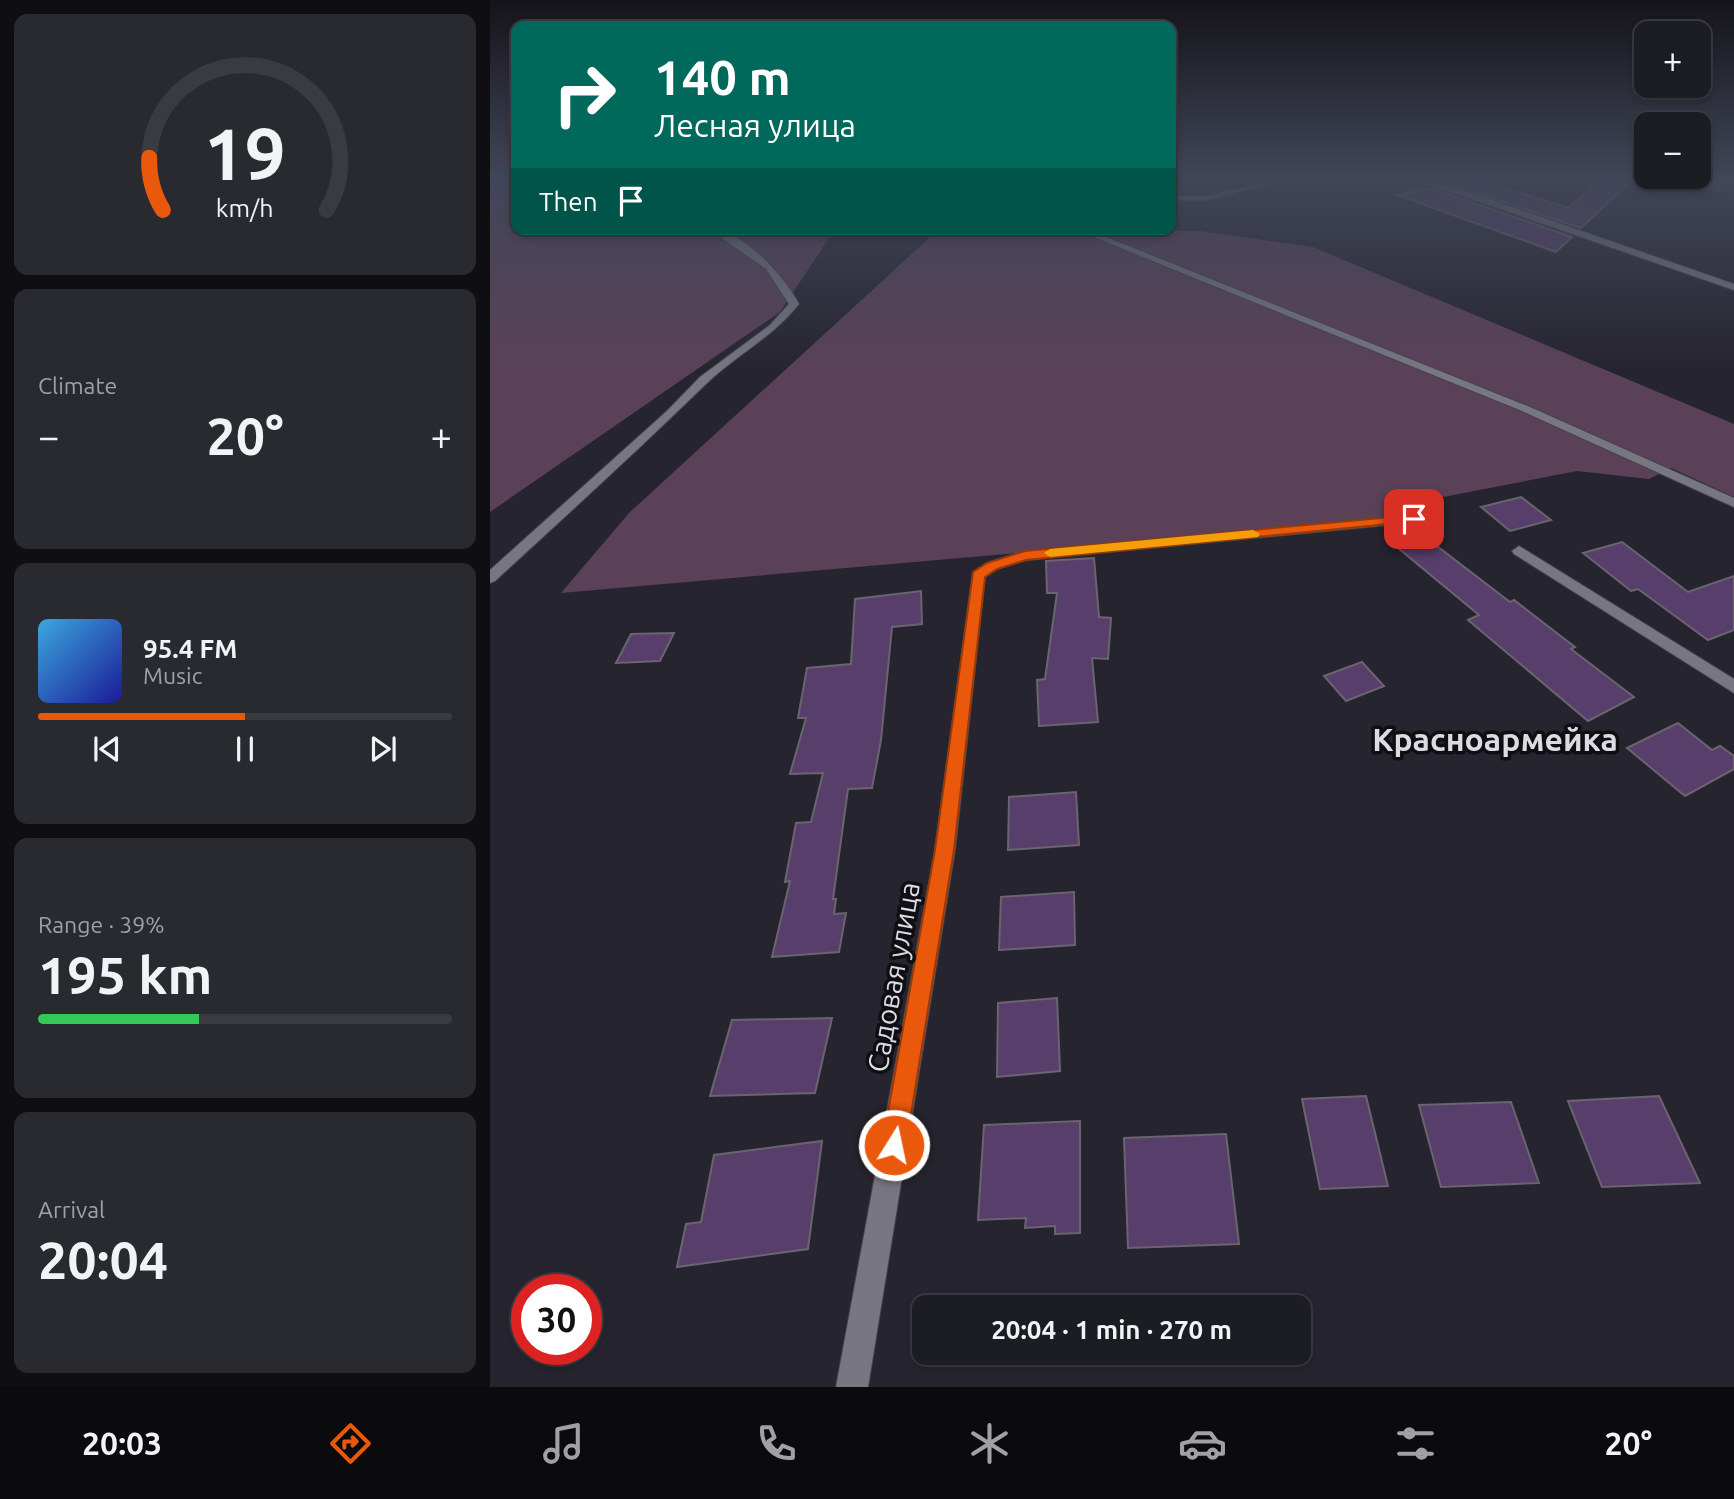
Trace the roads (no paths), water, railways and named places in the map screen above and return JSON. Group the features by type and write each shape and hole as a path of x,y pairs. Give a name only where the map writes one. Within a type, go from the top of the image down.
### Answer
{"street":[{"path":"490,578 704,380 774,327 794,304 783,280 758,255 733,241"},
{"path":"1107,241 1231,291 1284,309 1530,411 1679,482 1734,503"},
{"path":"1601,241 1734,287"},
{"name":"Садовая улица","path":"852,1387 945,850 978,575 992,566 1025,556 1414,519"},
{"path":"1518,551 1734,687"}],"district":[{"name":"Красноармейка","path":"1495,739"}]}
